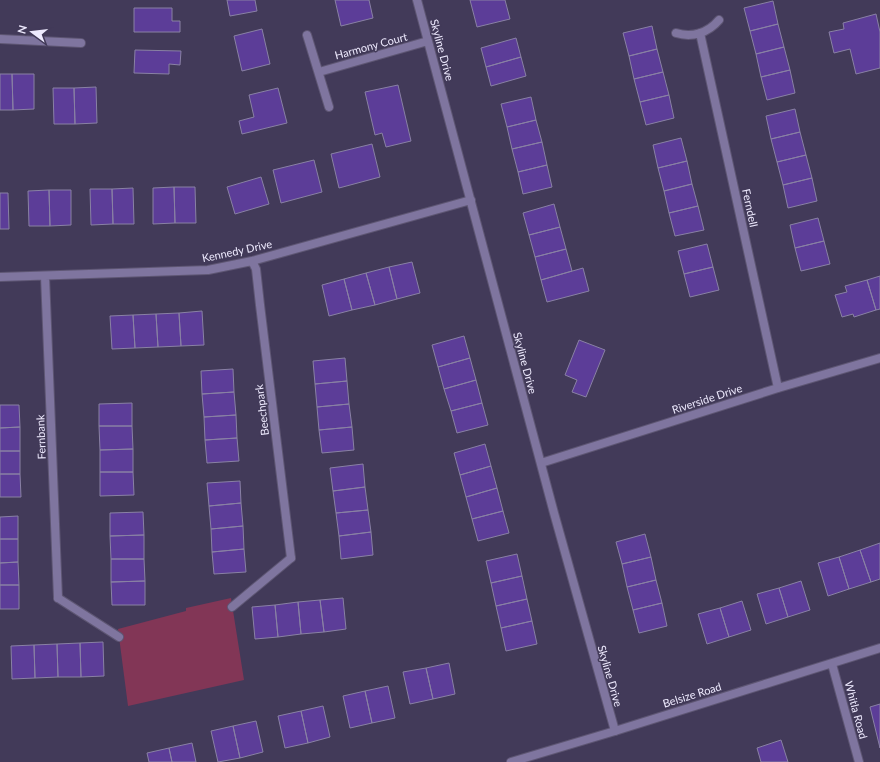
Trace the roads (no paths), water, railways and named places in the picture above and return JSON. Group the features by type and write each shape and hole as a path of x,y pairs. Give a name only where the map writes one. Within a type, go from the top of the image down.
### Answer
{"street":[{"name":"Skyline Drive","path":"417,0 558,528 615,731"},
{"path":"676,33 684,35 700,33 713,27 719,20"},
{"name":"Ferndell","path":"700,33 778,388"},
{"path":"307,35 329,107"},
{"path":"0,39 81,43"},
{"name":"Harmony Court","path":"319,72 428,41"},
{"name":"Kennedy Drive","path":"0,277 208,270 252,261 471,200"},
{"name":"Beechpark","path":"232,607 291,558 260,298 256,269 252,261"},
{"name":"Fernbank","path":"45,276 58,598 119,637"},
{"name":"Riverside Drive","path":"541,463 778,388 880,358"},
{"name":"Belsize Road","path":"511,762 880,648"},
{"name":"Whitla Road","path":"832,664 859,762"}]}
